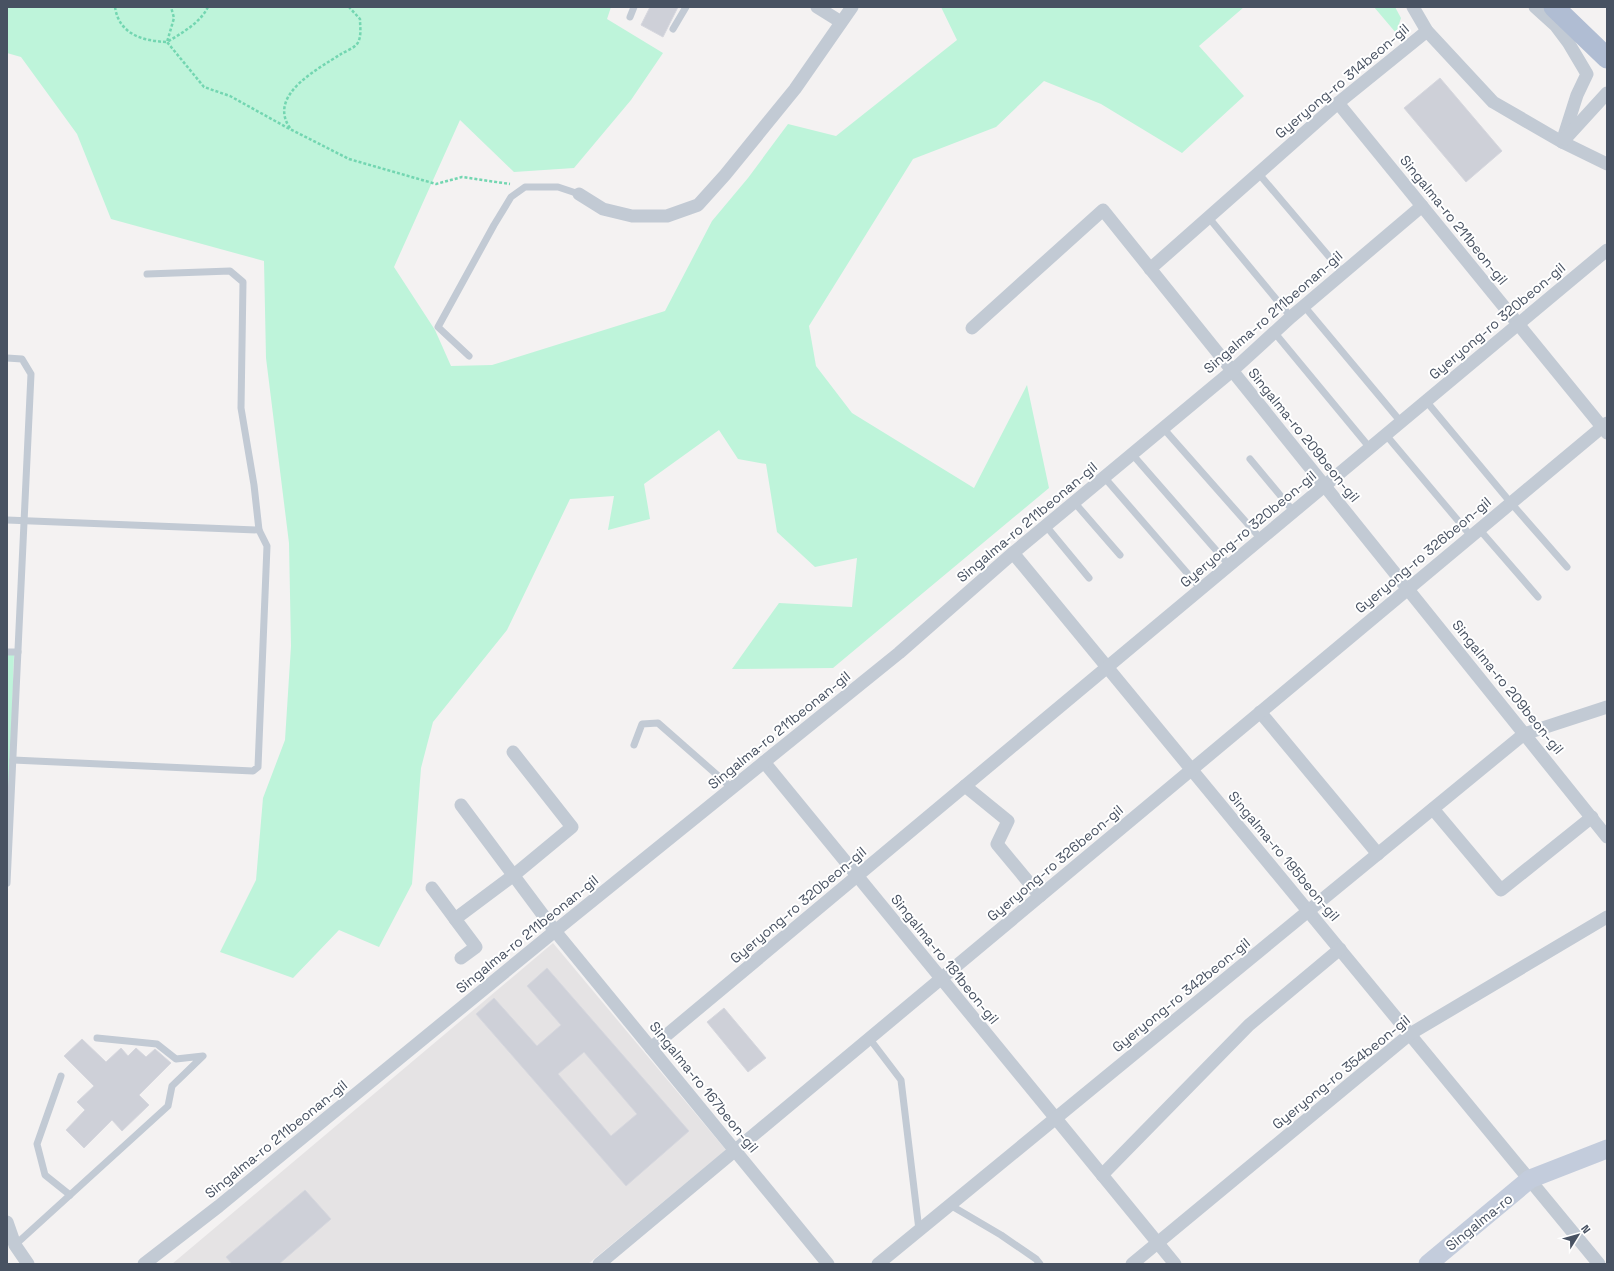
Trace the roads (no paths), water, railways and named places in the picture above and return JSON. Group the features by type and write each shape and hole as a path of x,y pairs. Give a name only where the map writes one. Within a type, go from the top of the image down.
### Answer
{"main road":[{"path":"1554,7 1607,58"}],"street":[{"path":"817,7 841,22"},
{"path":"579,194 603,209 632,216 667,216 698,205 725,175 796,89 852,7"},
{"path":"1413,7 1427,31"},
{"path":"1535,7 1556,26 1568,42 1587,74 1577,95 1562,142"},
{"name":"Gyeryong-ro 314beon-gil","path":"1150,269 1338,103 1427,31 1493,102 1562,142 1607,164"},
{"path":"1562,142 1607,93"},
{"name":"Singalma-ro 211beon-gil","path":"1338,103 1518,324 1605,427"},
{"name":"Singalma-ro 211beonan-gil","path":"144,1264 237,1192 555,931 899,653 1012,553 1232,370 1291,317 1422,206"},
{"name":"Singalma-ro 209beon-gil","path":"972,328 1103,210 1607,836"},
{"name":"Gyeryong-ro 320beon-gil","path":"651,1048 1607,250"},
{"name":"Gyeryong-ro 326beon-gil","path":"599,1264 1511,503 1605,427"},
{"name":"Singalma-ro 195beon-gil","path":"1012,553 1530,1179"},
{"name":"Gyeryong-ro 342beon-gil","path":"878,1264 1524,734 1607,707"},
{"path":"1260,712 1378,854"},
{"path":"455,919 572,827 513,752"},
{"name":"Singalma-ro 181beon-gil","path":"764,762 1175,1264"},
{"path":"965,786 1008,821 997,844 1040,896"},
{"name":"Singalma-ro 167beon-gil","path":"461,805 514,874 555,931 828,1264"},
{"path":"1433,809 1501,890 1592,817"},
{"path":"432,888 476,948 461,958"},
{"name":"Gyeryong-ro 354beon-gil","path":"1132,1264 1410,1034 1607,917"},
{"path":"1102,1175 1249,1025 1340,949"},
{"name":"Singalma-ro","path":"1428,1264 1530,1179 1607,1149"},
{"path":"1530,1179 1599,1264"},
{"path":"7,1222 15,1245 28,1264"}],"lane":[{"path":"630,17 634,7"},
{"path":"673,29 686,7"},
{"path":"1259,174 1343,273"},
{"path":"469,356 438,327 511,197 525,187 558,187 579,194"},
{"path":"1209,218 1291,317"},
{"path":"13,760 253,771 258,767 267,546 259,530 254,485 241,408 243,282 230,271 147,274"},
{"path":"1304,306 1401,422"},
{"path":"1274,332 1370,448"},
{"path":"7,358 22,358 30,374 7,883"},
{"path":"1426,401 1566,567"},
{"path":"1163,428 1261,539"},
{"path":"1386,435 1475,533 1538,597"},
{"path":"1132,454 1229,566"},
{"path":"1250,460 1294,512"},
{"path":"1104,477 1200,589"},
{"path":"1074,502 1120,555"},
{"path":"7,520 259,530"},
{"path":"1046,526 1089,578"},
{"path":"7,652 18,652"},
{"path":"634,745 642,724 658,722 732,788"},
{"path":"15,1245 168,1106 172,1086 203,1056 176,1059 157,1044 97,1038"},
{"path":"869,1038 901,1080 919,1230"},
{"path":"61,1076 38,1144 45,1175 70,1196"},
{"path":"950,1205 1001,1235 1036,1259 1040,1264"}]}
